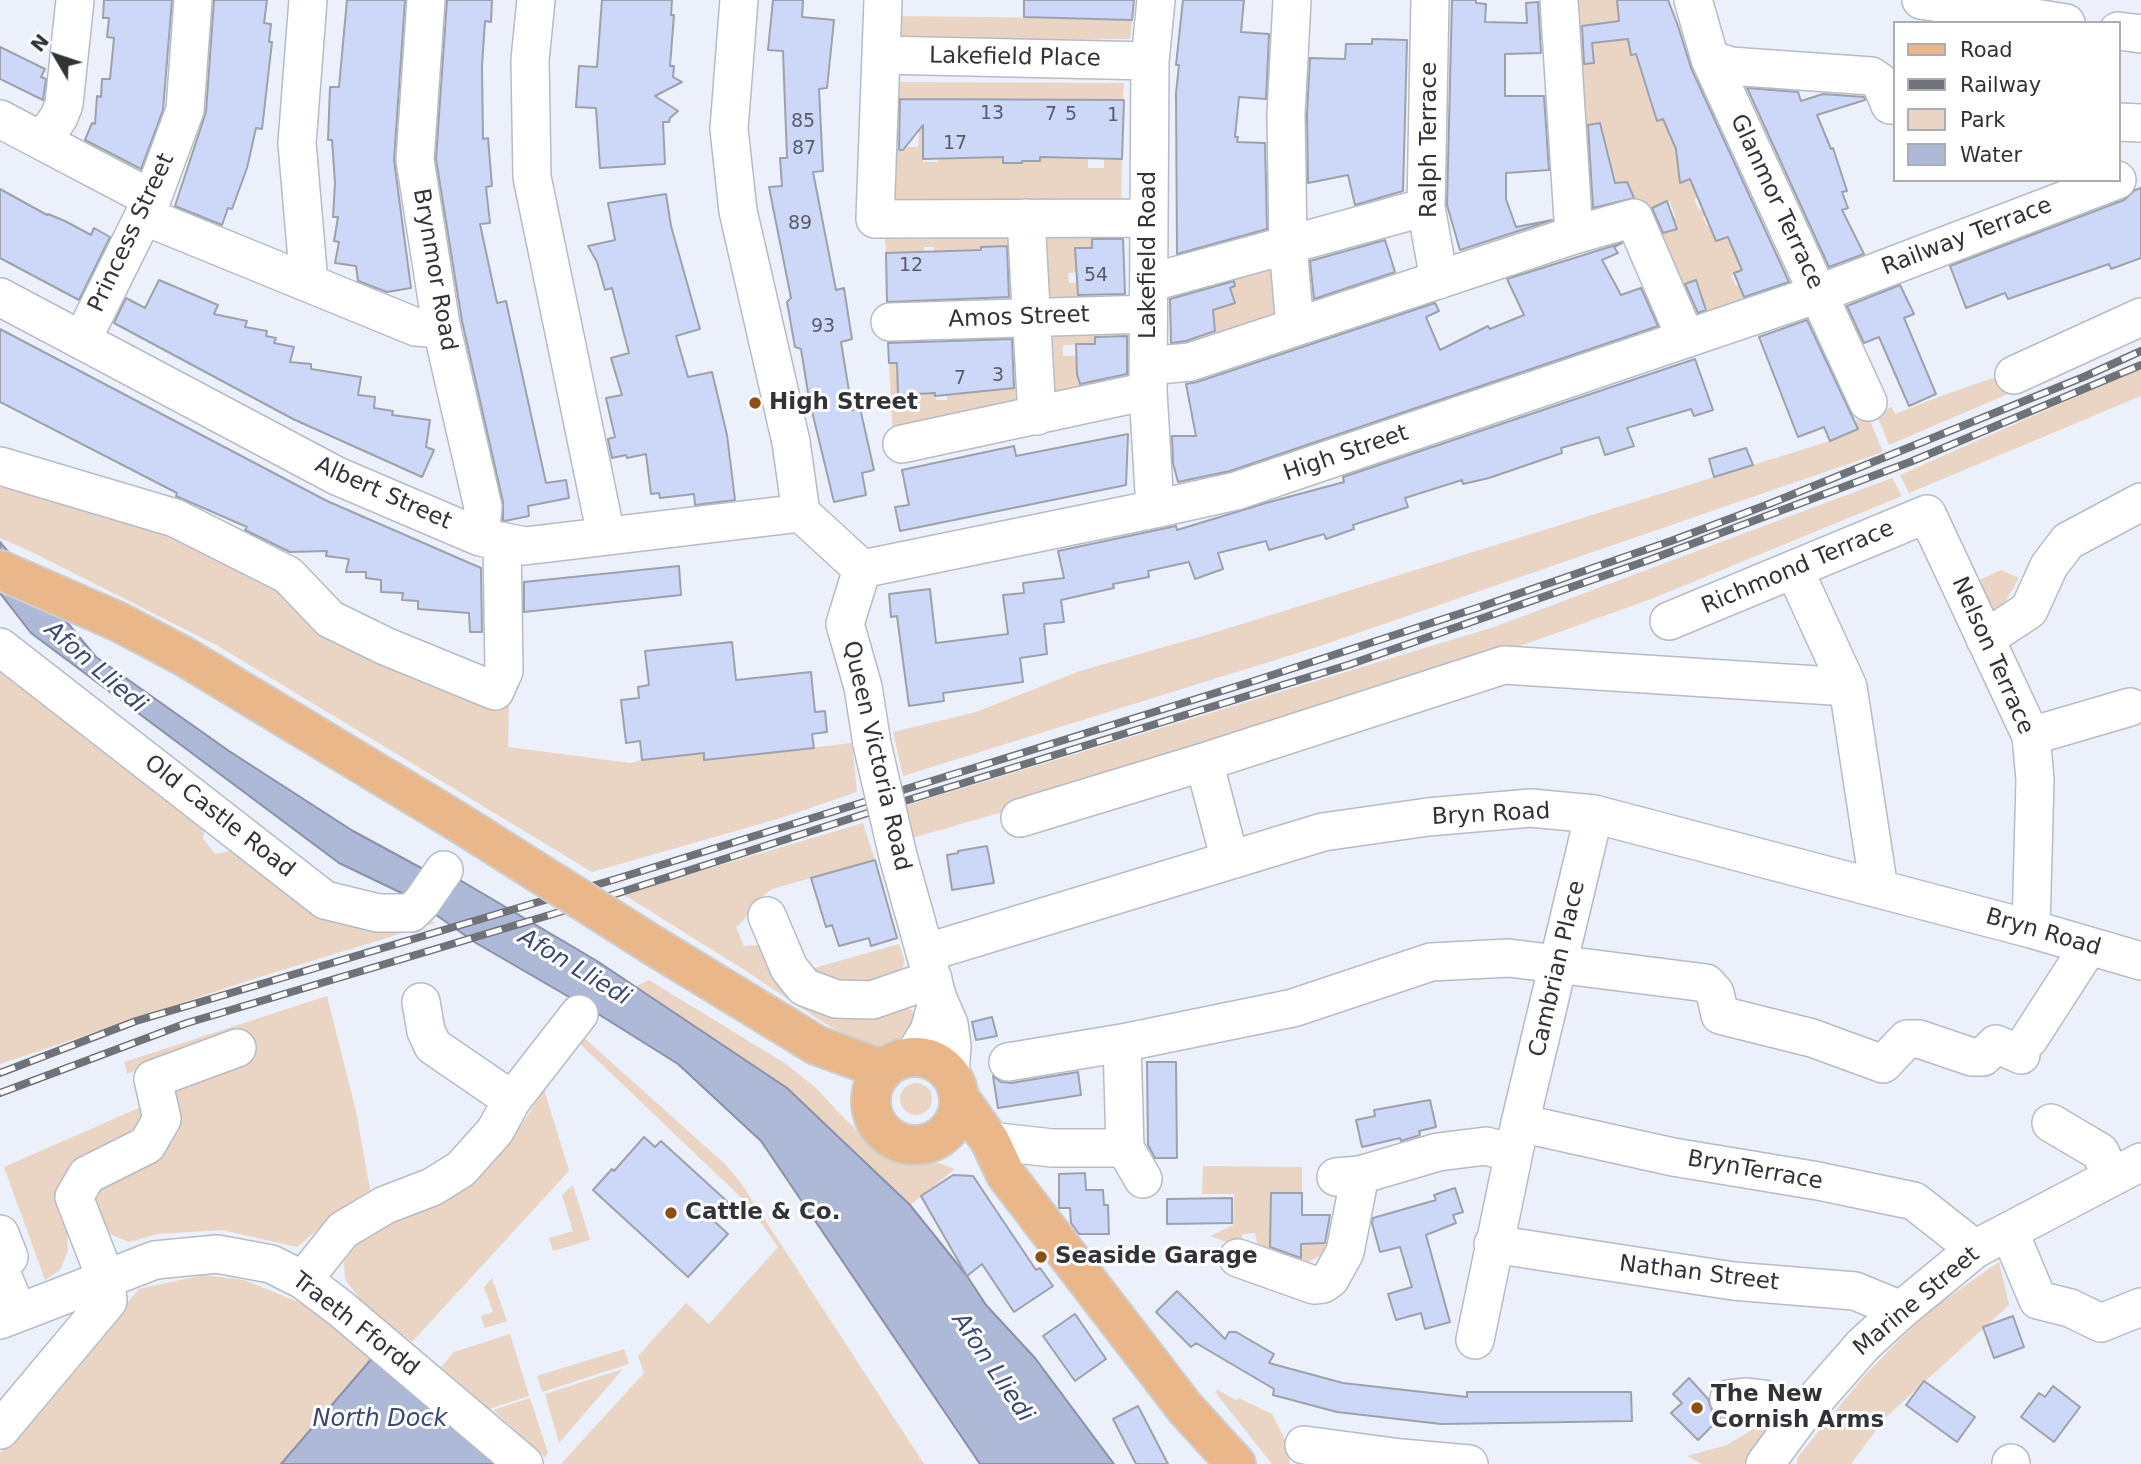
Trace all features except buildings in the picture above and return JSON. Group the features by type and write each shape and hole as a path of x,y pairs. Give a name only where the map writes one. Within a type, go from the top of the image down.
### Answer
{"main road":[{"path":"0,570 119,622 185,657 458,822 816,1045 873,1066 926,1058 939,1064 990,1141 1009,1180 1227,1460"},
{"path":"816,1045 871,1106"},
{"path":"900,1062 878,1077 872,1090 871,1106 875,1121 883,1133 896,1142 911,1146 940,1138 951,1127 958,1113 955,1086"},
{"path":"940,1138 1009,1180"}],"street":[{"path":"42,141 65,104 75,0"},
{"name":"Princess Street","path":"82,340 148,208 185,110 193,0"},
{"path":"308,0 297,143 309,284"},
{"name":"Brynmor Road","path":"0,466 175,519 288,575 330,619 385,646 495,691 504,671 491,539 441,325 415,160 426,0"},
{"path":"536,0 530,60 532,177 606,536"},
{"path":"739,0 729,129 738,211 791,442 801,513 862,569"},
{"path":"883,0 875,219 1149,218"},
{"name":"Lakefield Road","path":"1155,509 1148,379 1148,298 1150,61 1156,0"},
{"path":"1292,0 1286,114 1288,246 1295,327"},
{"name":"Ralph Terrace","path":"1430,0 1426,207 1439,280"},
{"path":"1559,0 1574,235"},
{"name":"Glanmor Terrace","path":"1693,0 1710,59 1868,402"},
{"path":"1921,0 2053,21"},
{"path":"2120,31 2141,34"},
{"name":"Lakefield Place","path":"881,55 1150,61"},
{"path":"1710,59 1730,66 1871,76 1881,83 1892,105"},
{"path":"0,119 42,141 148,208 309,284 416,327 441,325"},
{"path":"2120,121 2141,123"},
{"name":"Railway Terrace","path":"2120,179 2141,171"},
{"name":"Railway Terrace","path":"1818,294 2113,182"},
{"name":"Amos Street","path":"890,322 1032,317 1148,298 1288,246 1426,207"},
{"path":"902,444 1037,416 1295,327 1574,235 1634,218 1686,339"},
{"path":"1026,219 1037,416"},
{"name":"High Street","path":"862,569 1236,491 1818,294"},
{"name":"Albert Street","path":"0,297 337,476 491,539 525,546 801,513"},
{"path":"2014,376 2141,317"},
{"path":"1985,639 2029,610 2049,566 2068,541 2141,502"},
{"name":"Nelson Terrace","path":"1927,514 2031,736 2035,779 2031,929"},
{"name":"Richmond Terrace","path":"1669,621 1927,514"},
{"name":"Queen Victoria Road","path":"862,569 845,624 863,687 872,744 898,856 932,977 949,1024 955,1086"},
{"path":"1794,569 1848,687 1879,889"},
{"name":"Old Castle Road","path":"0,647 325,900 378,913 411,914 444,870"},
{"path":"1020,818 1504,665 1848,687"},
{"path":"2031,736 2130,707"},
{"path":"1204,762 1230,860"},
{"name":"Bryn Road","path":"767,916 789,968 804,987 836,999 872,1000 1230,860 1322,832 1428,817 1531,808 1594,814 2031,929 2141,961"},
{"name":"Cambrian Place","path":"1475,1340 1493,1244 1594,814"},
{"path":"1009,1062 1293,1008 1431,962 1508,958 1706,983 1715,993 1720,1015 1812,1038 1883,1064 1907,1039 1919,1039 1972,1057 1983,1057 1996,1044 2025,1047 2088,946"},
{"path":"900,1062 929,1031 932,977"},
{"path":"421,1002 426,1031 433,1046 512,1100"},
{"path":"303,1280 343,1230 385,1205 432,1186 461,1169 495,1130 512,1100 579,1014"},
{"path":"990,1141 1052,1148 1134,1163 1122,1042"},
{"path":"0,1430 108,1301 106,1279 74,1197 87,1175 147,1145 162,1119 153,1079 237,1048"},
{"path":"2051,1123 2127,1169"},
{"path":"1238,1258 1314,1285 1323,1284 1330,1279 1345,1252 1347,1176 1438,1153 1517,1138"},
{"name":"BrynTerrace","path":"1517,1138 1673,1157 1818,1181 1914,1201 1975,1249"},
{"path":"1009,1180 1052,1148"},
{"name":"Marine Street","path":"1765,1464 1799,1418 1845,1364 1901,1310 1975,1249 2127,1169"},
{"path":"2009,1231 2038,1300 2070,1308 2101,1323 2141,1307"},
{"path":"0,1234 9,1257 0,1264"},
{"name":"Nathan Street","path":"1493,1244 1733,1281 1855,1291 1901,1310"},
{"name":"Traeth Ffordd","path":"9,1317 155,1260 217,1254 271,1264 303,1280 351,1317 524,1464"},
{"path":"0,1270 9,1317"},
{"path":"1729,1399 1763,1399 1783,1406 1799,1418"},
{"path":"1304,1445 1469,1464"}],"green space":[{"path":"1566,0 1617,0 1618,5 1629,9 1617,11 1620,40 1628,39 1631,55 1646,52 1642,75 1651,104 1668,100 1670,105 1654,112 1657,121 1675,116 1678,123 1667,128 1675,141 1677,156 1690,154 1710,170 1738,167 1740,173 1716,184 1718,188 1694,199 1699,210 1726,206 1703,217 1707,226 1715,225 1713,232 1716,241 1739,233 1729,241 1736,255 1746,251 1745,269 1731,275 1736,286 1762,275 1741,290 1747,303 1708,316 1696,280 1674,288 1651,236 1674,229 1671,219 1675,217 1670,201 1640,212 1627,182 1579,187 1582,169 1601,166 1605,159 1610,158 1608,150 1577,155 1594,150 1591,138 1604,134 1600,123 1575,128 1571,61 1594,63 1593,54 1584,46 1570,47 1569,43 1597,40 1596,24 1568,27"},
{"path":"890,16 1132,20 1130,39 890,41"},
{"path":"885,82 1124,83 1123,100 885,99"},
{"path":"906,127 906,147 918,147 919,129 923,128 923,162 938,162 939,128 949,128 949,159 961,159 962,128 1004,129 1003,163 1021,163 1022,128 1026,161 1040,161 1040,130 1088,130 1088,168 1104,168 1104,131 1107,158 1122,159 1121,211 883,210 883,150 901,150"},
{"path":"1018,228 1021,273 1011,273 1010,246 999,246 992,274 991,247 982,246 982,276 935,279 934,247 924,247 925,280 916,280 915,251 905,252 906,282 897,253 886,253 884,229"},
{"path":"1123,228 1123,237 1093,238 1092,248 1075,249 1075,264 1093,264 1094,271 1068,273 1069,283 1095,282 1078,292 1078,303 1038,303 1036,229"},
{"path":"1279,256 1282,323 1218,344 1213,310 1235,303 1230,288 1235,285 1231,269"},
{"path":"2141,327 2141,337 1889,445 1876,413 1892,407 1895,414"},
{"path":"1095,335 1095,344 1063,345 1063,356 1098,355 1098,362 1077,363 1077,374 1098,373 1099,383 1081,386 1083,400 1042,409 1040,337"},
{"path":"1003,361 1012,388 1025,388 1027,412 893,440 889,363 897,363 898,394 934,362 936,400 947,400 946,363 955,395 966,393 965,362 974,391 1004,390"},
{"path":"2141,368 2141,396 1909,493 1900,475"},
{"path":"1868,416 1883,452 1320,646 903,776 893,732 976,712 1080,671 1213,633 1830,441 1858,429 1855,421"},
{"path":"0,475 175,529 509,698 508,747 630,763 704,753 705,760 852,743 857,792 781,818 592,872 218,646 0,538"},
{"path":"1892,478 1902,496 1651,599 1506,651 1006,811 912,838 904,806 1494,627"},
{"path":"2001,570 2019,578 2001,609 1994,611 1986,607 1977,581"},
{"path":"0,666 205,825 203,839 215,854 240,849 284,889 426,917 435,923 250,980 0,1064"},
{"path":"863,823 875,860 772,889 756,901 736,927 744,946 768,948 778,967 912,1010 915,1016 907,1033 895,1044 885,1047 868,1046 824,1023 623,894"},
{"path":"899,944 904,958 903,969 892,977 848,989 804,971"},
{"path":"649,980 786,1064 815,1087 887,1158 904,1162 938,1163 955,1169 910,1205 787,1088 636,986"},
{"path":"327,996 356,1111 370,1190 344,1207 297,1247 222,1230 158,1234 129,1242 110,1234 92,1211 99,1174 174,1088 233,1038 200,1042 127,1074 124,1062"},
{"path":"581,1035 725,1164 741,1183 924,1464 561,1464 644,1373 638,1356 686,1303 709,1324 778,1247 747,1203 577,1041"},
{"path":"916,1083 928,1087 932,1099 928,1111 916,1115 904,1111 900,1099 904,1087"},
{"path":"544,1089 569,1171 412,1342 362,1302 345,1279 344,1261 357,1245 373,1233 402,1218 438,1206 476,1182 522,1124"},
{"path":"148,1104 145,1126 65,1186 68,1251 60,1270 45,1280 4,1167"},
{"path":"1203,1166 1302,1167 1302,1193 1271,1193 1270,1258 1301,1259 1301,1244 1330,1243 1328,1248 1320,1256 1304,1264 1270,1265 1260,1256 1255,1233 1243,1234 1238,1247 1211,1236 1233,1225 1234,1194 1202,1194"},
{"path":"573,1185 590,1240 553,1251 549,1238 573,1231 562,1195"},
{"path":"1999,1262 2009,1305 1885,1418 1851,1464 1797,1464 1797,1458 1865,1375 1927,1312"},
{"path":"203,1275 244,1280 303,1304 374,1356 281,1464 0,1464 0,1453 139,1289"},
{"path":"492,1278 507,1321 485,1328 481,1316 493,1312 484,1287"},
{"path":"510,1334 529,1396 489,1409 441,1367 454,1352"},
{"path":"624,1349 629,1364 542,1392 537,1376"},
{"path":"623,1369 559,1443 545,1394"},
{"path":"1218,1390 1272,1414 1286,1442 1290,1464 1272,1464 1215,1392"},
{"path":"530,1398 548,1453 545,1457 493,1410"},
{"path":"1768,1420 1775,1420 1753,1459 1744,1464 1702,1464 1687,1456 1727,1445"}],"water":[{"name":"Afon Lliedi","path":"0,542 96,657 229,751 353,831 436,876 448,873 597,961 787,1088 910,1205 967,1276 986,1305 1035,1358 1114,1464 980,1464 761,1141 678,1064 476,943 412,898 339,863 31,633 0,593"},
{"name":"North Dock","path":"374,1356 499,1464 281,1464"}],"railway":[{"path":"0,1073 136,1021 616,879 1254,681 1477,608 1769,504 2086,376 2141,351"},
{"path":"0,1093 187,1023 553,914 908,800 1348,665 1649,560 1910,462 2141,365"}],"place":[{"name":"High Street","path":"755,403"},
{"name":"Cattle & Co.","path":"671,1213"},
{"name":"Seaside Garage","path":"1041,1257"},
{"name":"The New Cornish Arms","path":"1697,1408"}]}
